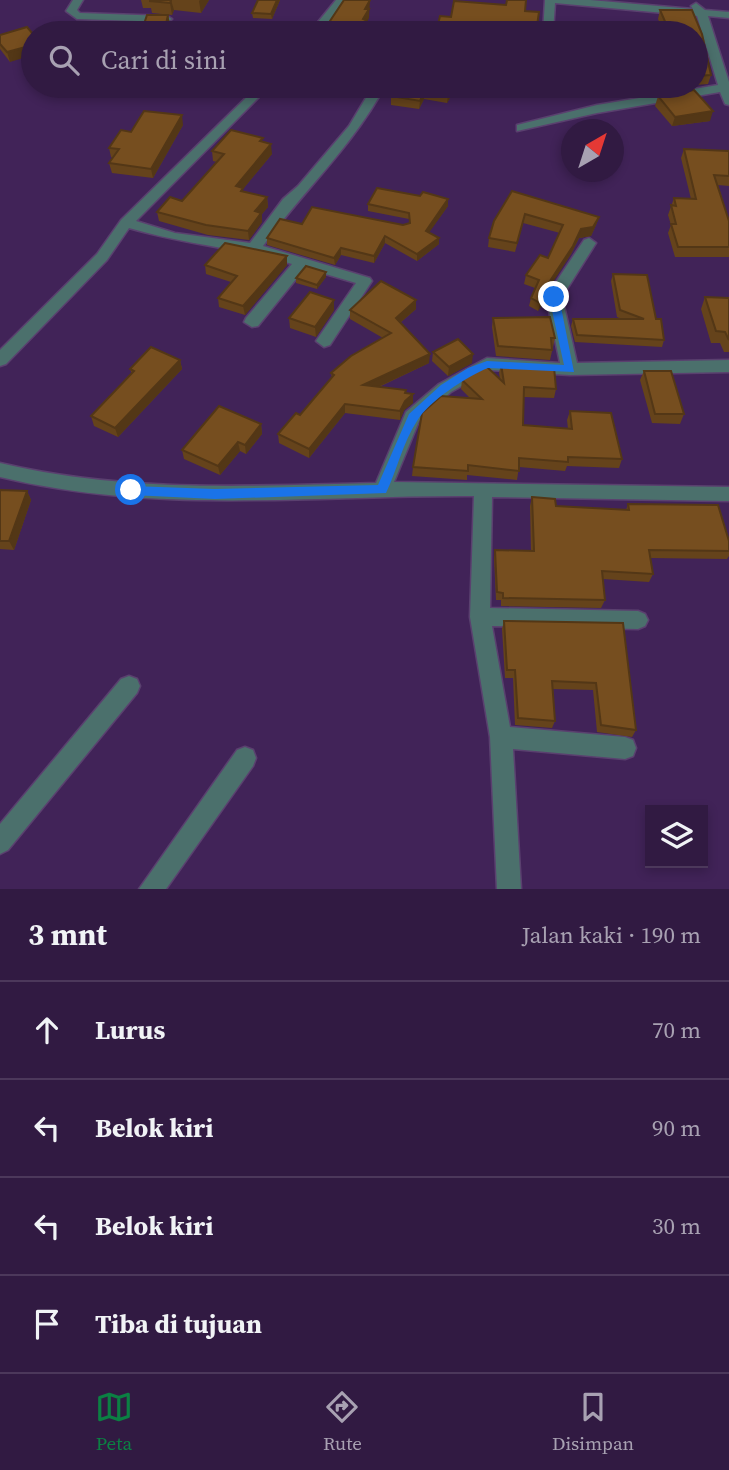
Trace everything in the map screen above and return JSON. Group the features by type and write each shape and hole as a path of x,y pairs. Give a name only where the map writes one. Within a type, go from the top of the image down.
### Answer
{"street":[{"path":"78,0 71,11 77,16 169,19"},
{"path":"324,21 342,0"},
{"path":"549,21 551,0 699,9 729,8"},
{"path":"626,0 729,15"},
{"path":"699,9 703,21"},
{"path":"708,37 729,101"},
{"path":"708,91 724,88"},
{"path":"0,360 102,257 126,223 252,98"},
{"path":"254,248 295,204 355,128 372,98"},
{"path":"522,128 597,108 660,98"},
{"path":"126,223 174,237 254,248 365,281 324,341"},
{"path":"570,369 554,297 589,243"},
{"path":"252,321 302,262"},
{"path":"382,489 412,417 445,388 487,364 570,369 729,366"},
{"path":"0,470 64,486 215,494 382,489 729,494"},
{"path":"483,491 480,617 501,737 509,889"},
{"path":"480,617 638,620"},
{"path":"0,842 129,686"},
{"path":"501,737 625,748"},
{"path":"151,889 245,758"}],"building":[{"path":"150,0 171,0 170,3"},
{"path":"258,0 277,0 271,14 252,13"},
{"path":"344,0 370,0 365,9 369,9 363,19 365,21 330,21"},
{"path":"507,0 526,0 525,11 539,12 538,21 439,21 440,16 451,17 454,1 506,5"},
{"path":"660,10 692,10 697,21 665,21"},
{"path":"147,15 168,15 167,21 145,21"},
{"path":"21,29 21,48 7,52 0,44 0,35"},
{"path":"660,98 701,98 713,111 675,117"},
{"path":"144,111 182,115 151,169 109,163 119,149 109,148 121,130 131,132"},
{"path":"231,130 263,138 260,141 271,144 236,186 243,188 241,191 267,197 255,211 261,213 248,231 206,225 157,212 170,197 182,201 224,154 212,151"},
{"path":"684,149 729,151 729,176 714,175 729,221 729,247 678,247 671,224 676,224 671,205 676,206 674,198 696,199"},
{"path":"377,188 420,196 423,192 448,199 426,231 439,238 417,254 385,236 374,256 341,248 334,258 267,238 280,219 302,224 312,207 403,225 410,223 409,213 368,204"},
{"path":"512,191 599,217 593,227 581,229 546,287 546,293 540,303 531,298 539,280 526,275 540,255 548,258 563,225 525,214 517,243 489,238 494,221"},
{"path":"225,243 287,256 243,306 218,298 237,276 205,265"},
{"path":"306,266 326,272 317,285 296,278"},
{"path":"613,274 647,275 656,319 661,319 664,340 577,335 573,319 644,319 620,310"},
{"path":"381,281 416,300 396,318 430,354 363,385 406,390 405,393 413,394 405,401 400,411 345,404 309,449 278,434 296,413 300,415 334,375 331,373 351,356 391,333 350,310"},
{"path":"310,292 334,300 315,327 289,318"},
{"path":"705,297 729,298 729,340 725,332 716,331"},
{"path":"550,317 555,338 551,338 552,350 498,346 493,318"},
{"path":"458,339 473,354 449,367 433,352"},
{"path":"151,347 180,360 115,428 91,416 134,371 130,369"},
{"path":"501,364 554,367 556,389 524,387 523,425 572,429 570,411 611,413 622,459 568,457 568,462 519,458 519,471 468,465 468,471 413,467 422,413 441,396 482,399 462,380 486,366 504,383"},
{"path":"644,371 671,371 684,414 655,414"},
{"path":"219,406 261,424 245,445 238,442 218,466 182,450"},
{"path":"0,490 27,491 9,541 0,541"},
{"path":"532,497 555,499 556,506 629,510 628,504 718,505 729,541 729,551 649,550 653,574 602,571 605,600 503,598 503,593 497,592 495,550 534,551"},
{"path":"504,621 623,623 636,730 601,725 596,683 552,681 555,721 518,718 515,670 507,670"}],"route":[{"path":"131,490 215,494 382,489 412,417 445,388 471,371 487,364 570,369 554,297"}]}
